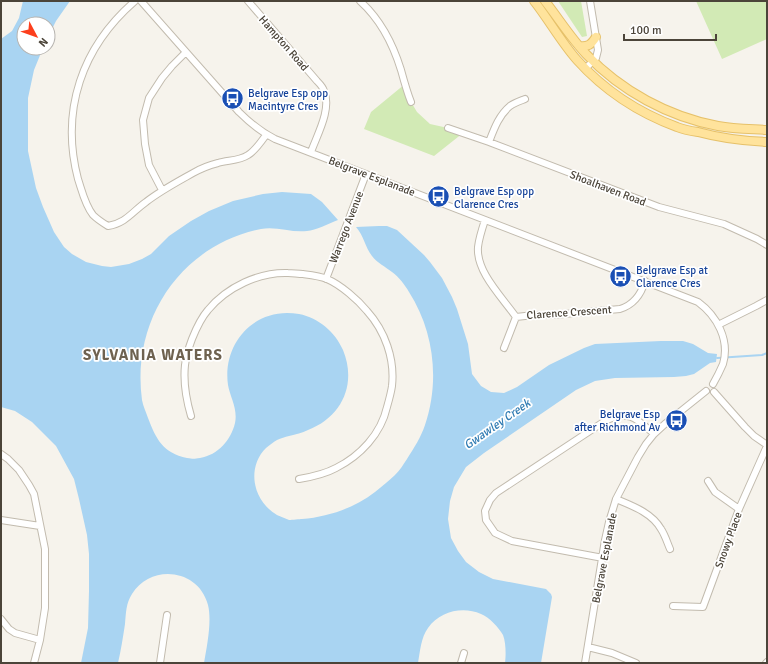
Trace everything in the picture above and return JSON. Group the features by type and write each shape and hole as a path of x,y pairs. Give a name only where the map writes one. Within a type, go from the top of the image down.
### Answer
{"main road":[{"path":"534,1 585,69 605,87 638,109 679,128 714,136 767,142"},
{"path":"545,1 579,46 593,61 610,76 635,94 658,106 693,120 720,126 767,130"},
{"path":"579,46 592,44 596,37"}],"street":[{"path":"134,1 117,17 94,48 87,62 79,85 74,109 72,123 72,152 84,200 93,215 108,226 119,223 162,190 194,172 217,163 247,156 266,135"},
{"name":"Belgrave Esplanade","path":"141,1 244,117 266,135 698,302 708,311 718,325 723,340 723,363 712,384"},
{"name":"Hampton Road","path":"248,1 317,80 325,92 327,102 325,114 311,152"},
{"path":"360,1 380,23 393,46 411,102"},
{"path":"585,69 597,56 598,52 590,1"},
{"path":"162,190 149,165 143,120 150,98 162,78 186,52"},
{"path":"489,142 496,124 503,114 511,106 524,99"},
{"name":"Shoalhaven Road","path":"448,128 489,142 658,207 724,224 767,245"},
{"name":"Warrego Avenue","path":"326,279 366,174"},
{"name":"Clarence Crescent","path":"485,220 478,248 481,267 516,317 620,309 626,307 638,297 645,281"},
{"path":"191,416 186,398 185,364 197,327 212,306 241,284 272,274 288,272 308,275 326,279 335,284 358,300 372,316 381,331 388,346 391,360 392,386 386,415 378,430 359,453 336,468 299,480"},
{"path":"718,325 767,300"},
{"path":"504,348 516,317"},
{"path":"709,383 715,386 716,388 714,392 710,394 706,391 706,386 709,383"},
{"name":"Belgrave Esplanade","path":"585,663 609,522 616,499 638,457 654,434 706,391"},
{"path":"714,392 744,427 767,445"},
{"path":"603,558 512,542 495,533 486,520 485,511 490,500 496,493 605,421 621,415 628,416 640,422 654,434"},
{"name":"Snowy Place","path":"673,606 703,607 739,510 767,445"},
{"path":"1,454 19,470 34,494 45,549 45,608 40,640 34,663"},
{"path":"708,481 715,492 739,510"},
{"path":"616,499 646,513 655,521 662,530 670,549"},
{"path":"1,520 40,526"},
{"path":"160,663 167,615"},
{"path":"1,619 15,633 40,640"},
{"path":"588,647 612,653 636,663"},
{"path":"461,663 464,653"}],"green space":[{"path":"558,1 581,1 587,36 582,37"},
{"path":"696,1 767,1 767,39 722,59"},
{"path":"405,84 411,102 417,112 430,124 463,133 434,156 364,129 371,112"}],"water":[{"path":"23,1 70,1 56,21 56,16 19,16"},
{"path":"16,24 16,56 40,56 34,70 28,98 28,151 36,188 43,207 54,232 64,247 72,254 86,262 102,266 111,267 129,264 151,254 169,236 209,211 233,201 263,194 282,192 311,194 322,202 338,220 307,231 272,228 261,229 232,238 207,251 185,269 167,290 154,315 145,342 141,370 142,400 151,426 158,439 166,449 179,456 194,459 207,456 218,450 227,441 233,429 236,418 228,385 228,369 236,342 245,330 256,322 269,316 283,313 299,314 320,322 336,337 343,350 347,363 348,375 344,398 338,408 330,417 320,424 303,432 274,442 266,448 256,465 254,474 258,493 262,501 277,515 289,520 312,518 340,511 367,498 397,473 415,447 425,425 430,408 433,374 432,357 424,323 406,287 395,274 374,258 356,227 387,226 397,230 430,262 442,278 457,309 468,344 472,374 481,386 491,392 504,393 517,387 549,365 595,344 683,341 693,344 708,353 717,354 716,362 710,363 694,374 674,377 615,378 595,381 576,390 466,467 454,487 450,501 448,519 451,538 466,562 479,572 493,579 546,589 551,594 552,597 541,663 505,663 506,653 504,638 494,623 484,615 467,610 459,610 445,614 433,622 428,628 421,645 418,663 204,663 209,634 209,611 203,593 195,584 185,578 174,574 162,574 140,584 130,597 118,663 81,663 88,628 89,554 87,535 74,479 56,446 32,422 15,411 1,407 1,39 12,31"}],"waterway":[{"name":"Gwawley Creek","path":"717,358 762,355 767,353"}],"place":[{"name":"Belgrave Esp opp Macintyre Cres","path":"233,99"},
{"name":"Belgrave Esp opp Clarence Cres","path":"438,197"},
{"name":"Belgrave Esp at Clarence Cres","path":"620,276"},
{"name":"Belgrave Esp after Richmond Av","path":"676,420"}],"district":[{"name":"SYLVANIA WATERS","path":"153,355"}]}
